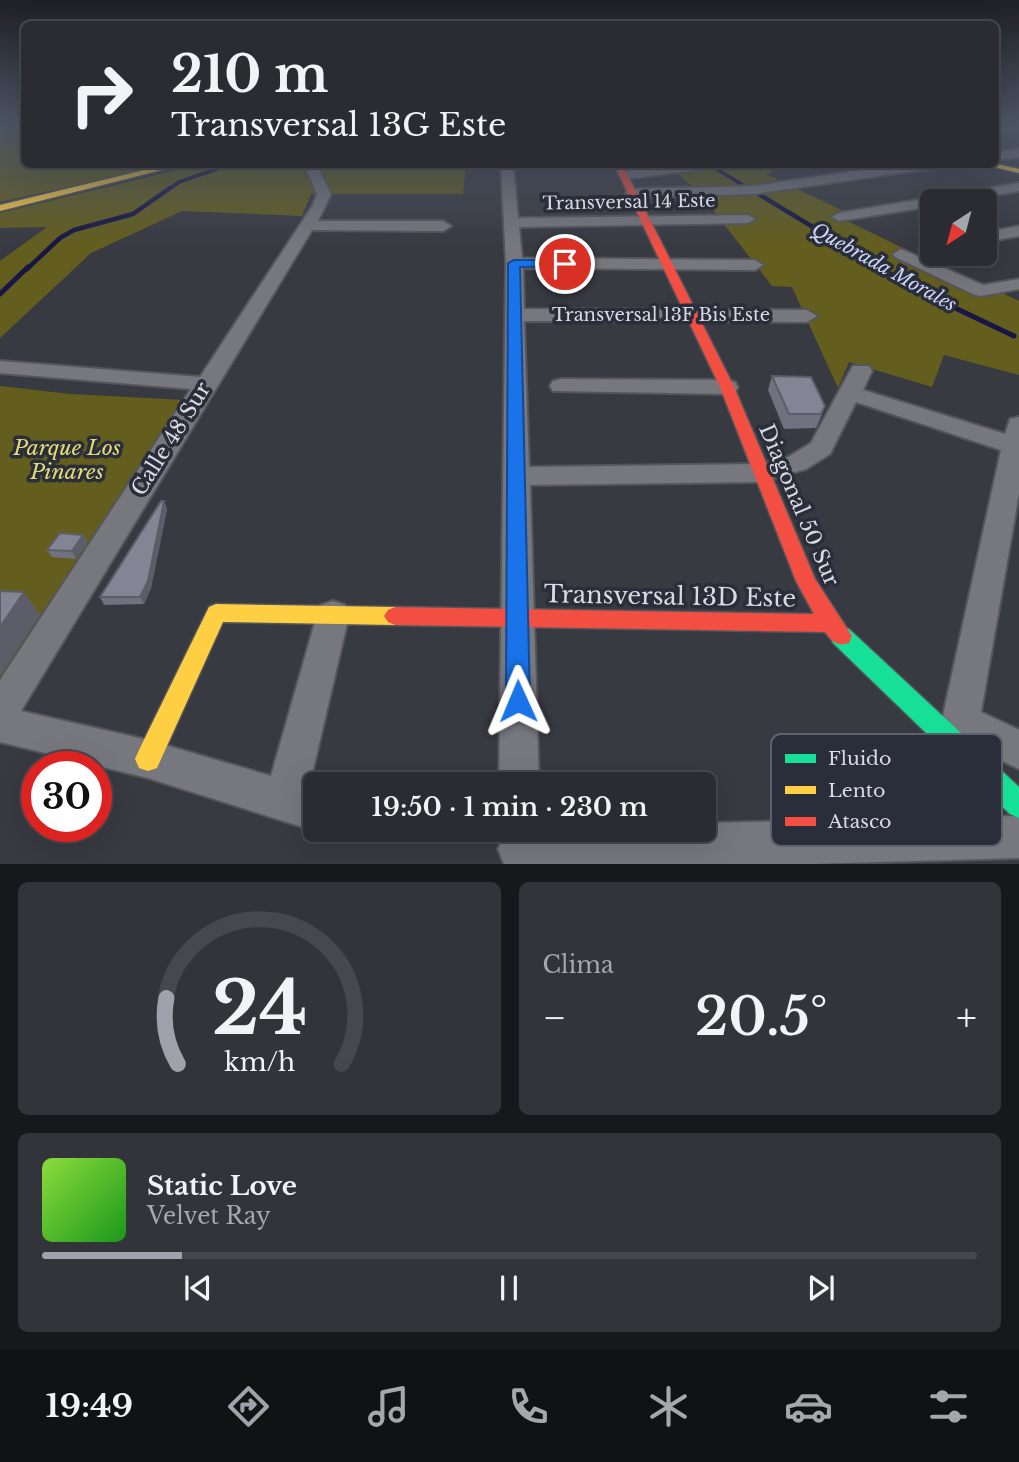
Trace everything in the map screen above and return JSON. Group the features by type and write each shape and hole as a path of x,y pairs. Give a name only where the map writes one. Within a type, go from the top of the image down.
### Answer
{"street":[{"path":"999,167 1019,171"},
{"path":"0,208 165,168"},
{"name":"Calle 48 Sur","path":"0,712 307,225 324,194 312,168"},
{"path":"507,168 514,263 519,772"},
{"path":"621,170 652,168"},
{"path":"634,193 754,190 906,168"},
{"name":"Diagonal 50 Sur","path":"621,170 727,387 806,581 830,622 847,643 958,732"},
{"path":"998,190 1019,187"},
{"path":"839,217 920,203"},
{"name":"Transversal 14 Este","path":"511,223 748,219"},
{"path":"307,225 443,226"},
{"path":"998,235 1019,231"},
{"path":"920,250 901,254 920,263"},
{"path":"514,263 755,265"},
{"path":"927,266 981,291 1019,284"},
{"name":"Transversal 13F Bis Este","path":"514,315 807,316"},
{"path":"0,367 206,384"},
{"path":"515,476 761,473 797,463 821,448 861,371"},
{"path":"561,386 727,387"},
{"path":"850,393 1018,439 958,732 965,734"},
{"name":"Transversal 13D Este","path":"148,759 216,613 830,622"},
{"path":"0,724 148,759 300,805 333,615"},
{"path":"1002,745 1019,750"},
{"name":"Diagonal 50 Sur","path":"1002,785 1019,805"},
{"path":"520,847 771,842"}],"green space":[{"path":"0,166 152,168 0,202"},
{"path":"186,168 466,168 463,194 311,194 302,216 182,211 91,253 0,338 0,261 47,227 0,228 0,213"},
{"path":"671,168 764,168 774,172 766,174 852,215 841,218 911,252 903,253 920,261 920,266 930,266 981,291 994,289 1019,301 1019,375 944,355 932,387 849,362 838,388 792,287 772,286 699,192"},
{"name":"Parque Los Pinares","path":"0,386 70,394 184,400 0,685"}],"building":[{"path":"772,376 811,377 825,406 821,414 789,414"},
{"path":"161,501 164,501 148,581 140,597 100,597"},
{"path":"60,533 83,535 72,551 47,550"},
{"path":"0,591 24,592 0,627"}],"waterway":[{"path":"168,190 179,182 219,168"},
{"name":"Quebrada Morales","path":"715,168 746,187"},
{"path":"27,269 60,238 74,230 133,214 170,188"},
{"name":"Quebrada Morales","path":"757,193 882,269"},
{"path":"0,294 28,267"},
{"name":"Quebrada Morales","path":"879,267 911,287 1014,336"}],"traffic: fast":[{"path":"841,636 944,734"},
{"path":"1002,789 1019,805"}],"traffic: slow":[{"path":"999,167 1019,171"},
{"path":"0,208 165,168"},
{"path":"148,759 216,613 395,616"}],"traffic: jam":[{"path":"620,168 727,387 806,581 830,623 841,636"},
{"path":"395,616 830,623"}],"route":[{"path":"518,701 514,263 565,264"}]}
